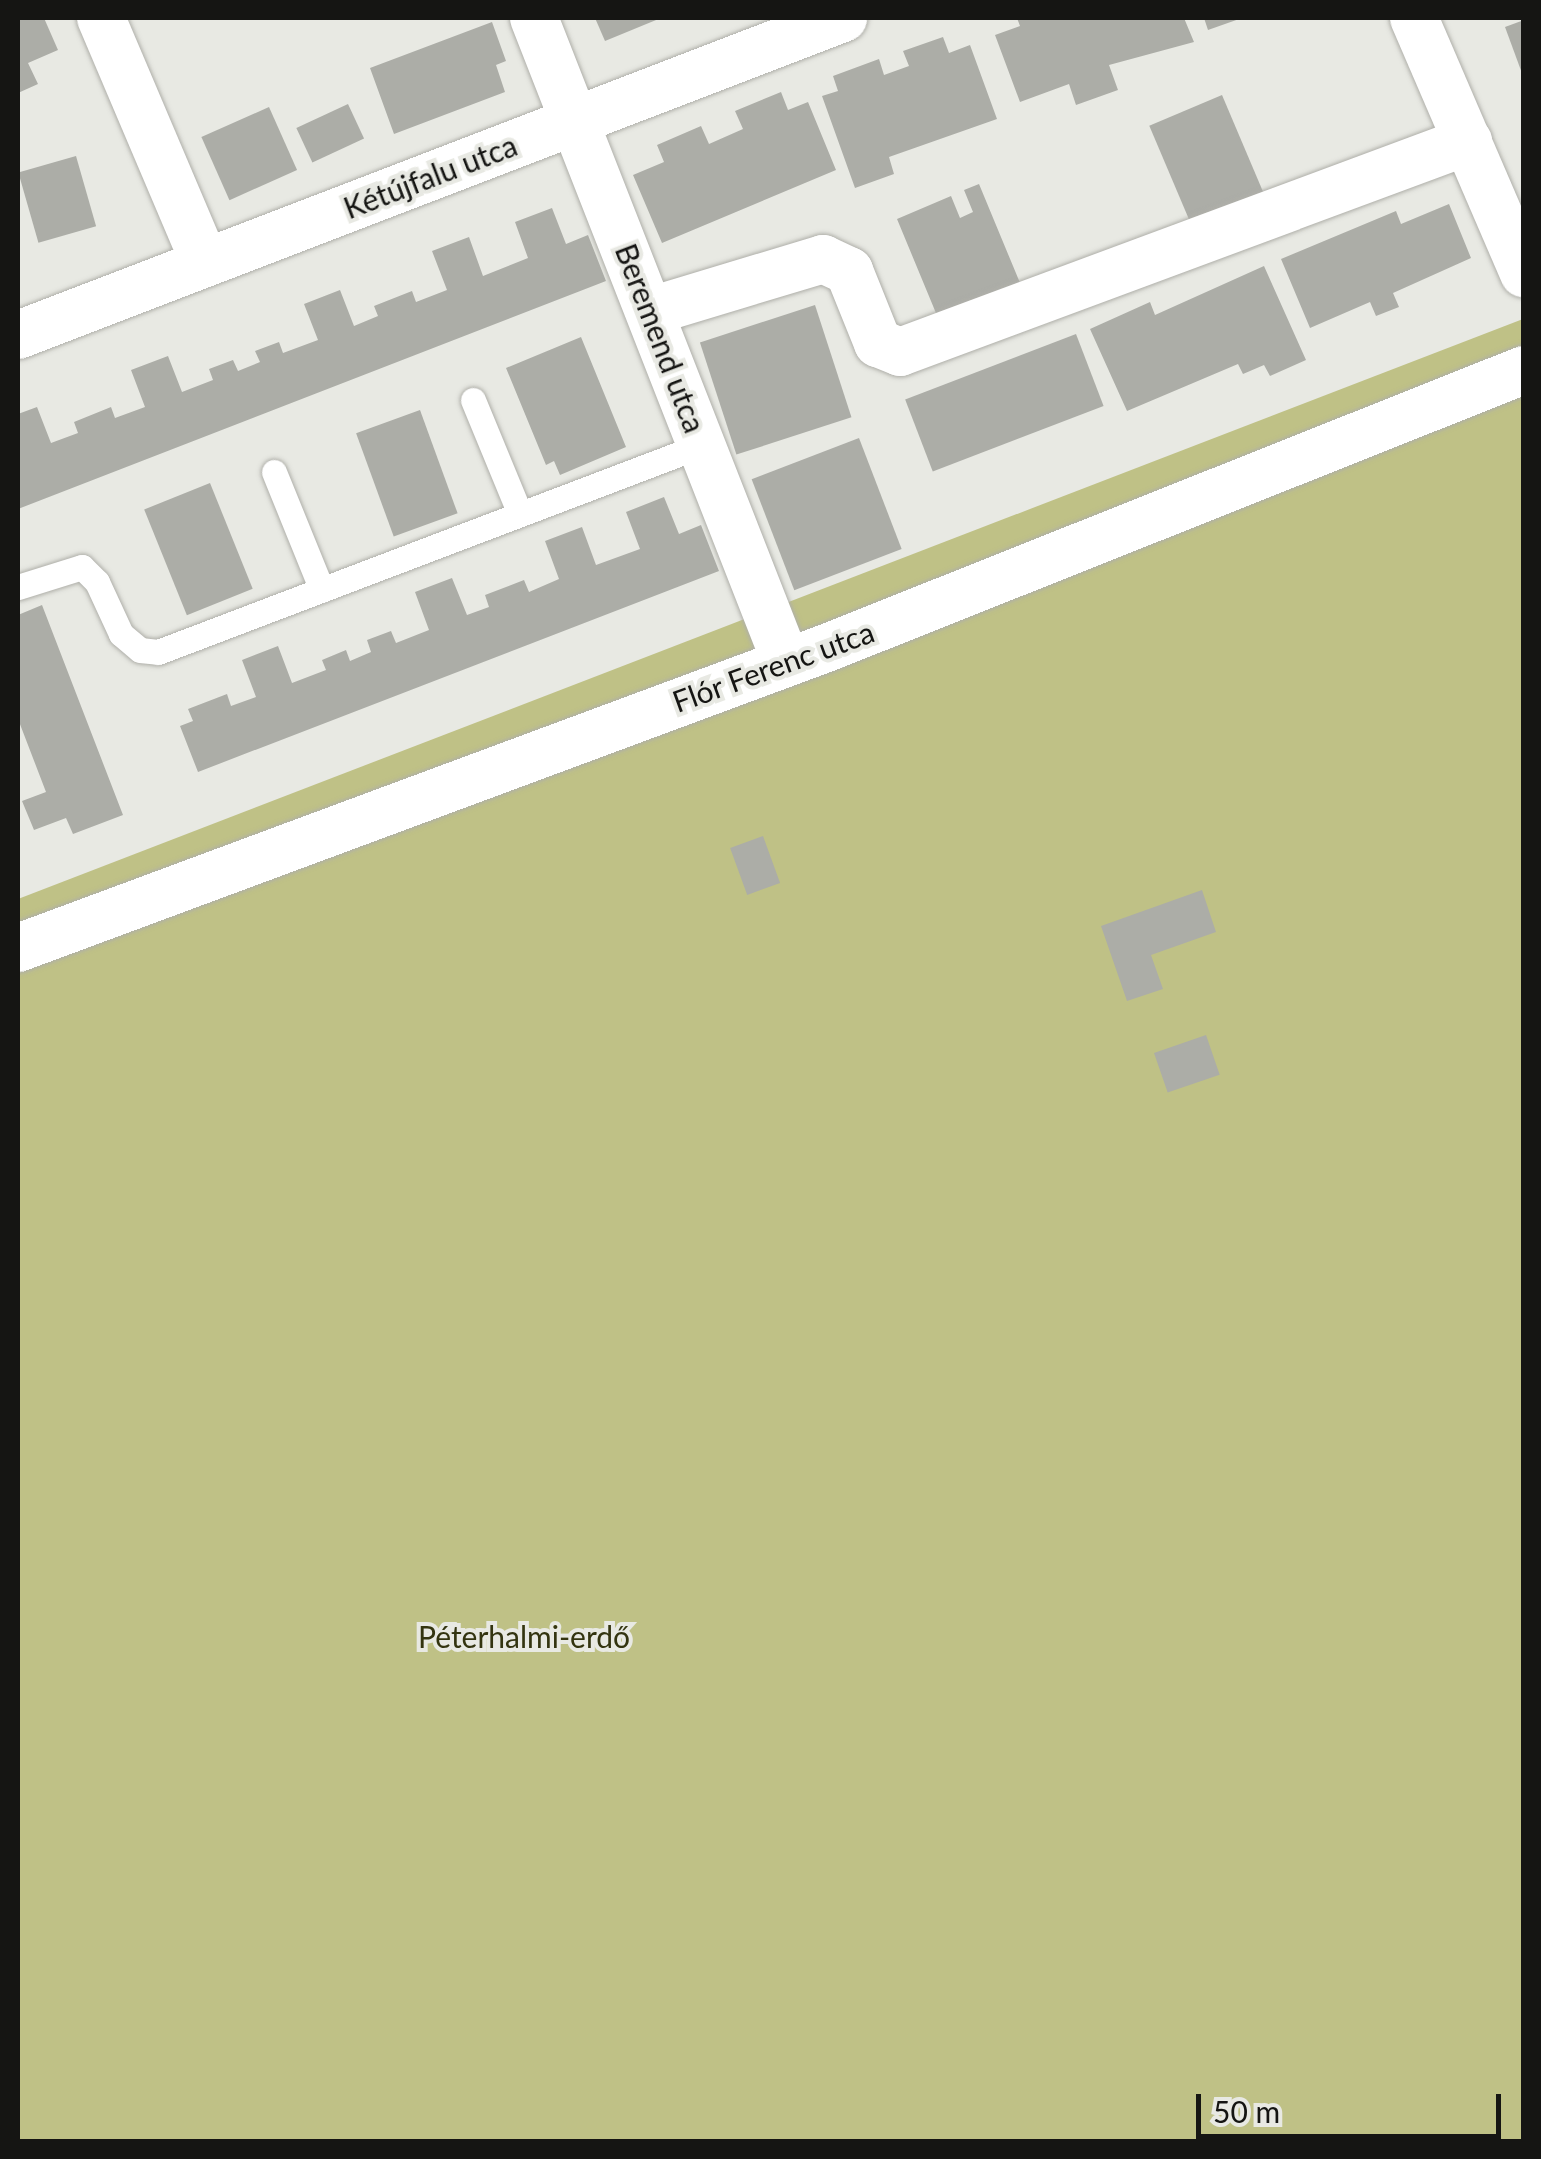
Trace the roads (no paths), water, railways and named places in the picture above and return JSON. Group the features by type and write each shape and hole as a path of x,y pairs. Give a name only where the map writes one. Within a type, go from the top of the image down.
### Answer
{"street":[{"path":"101,18 205,263"},
{"name":"Beremend utca","path":"534,18 578,120 785,660"},
{"name":"Kétújfalu utca","path":"18,335 843,18"},
{"path":"1414,18 1524,273"},
{"path":"651,311 823,258 850,271 878,343 900,352 1468,140"},
{"name":"Flór Ferenc utca","path":"22,932 785,660 1524,370"}],"lane":[{"path":"473,400 520,514"},
{"path":"18,587 82,568 97,582 121,634 140,650 158,652 702,445"},
{"path":"274,472 322,590"}],"park label":[{"name":"Péterhalmi-erdő","path":"524,1636"}]}
